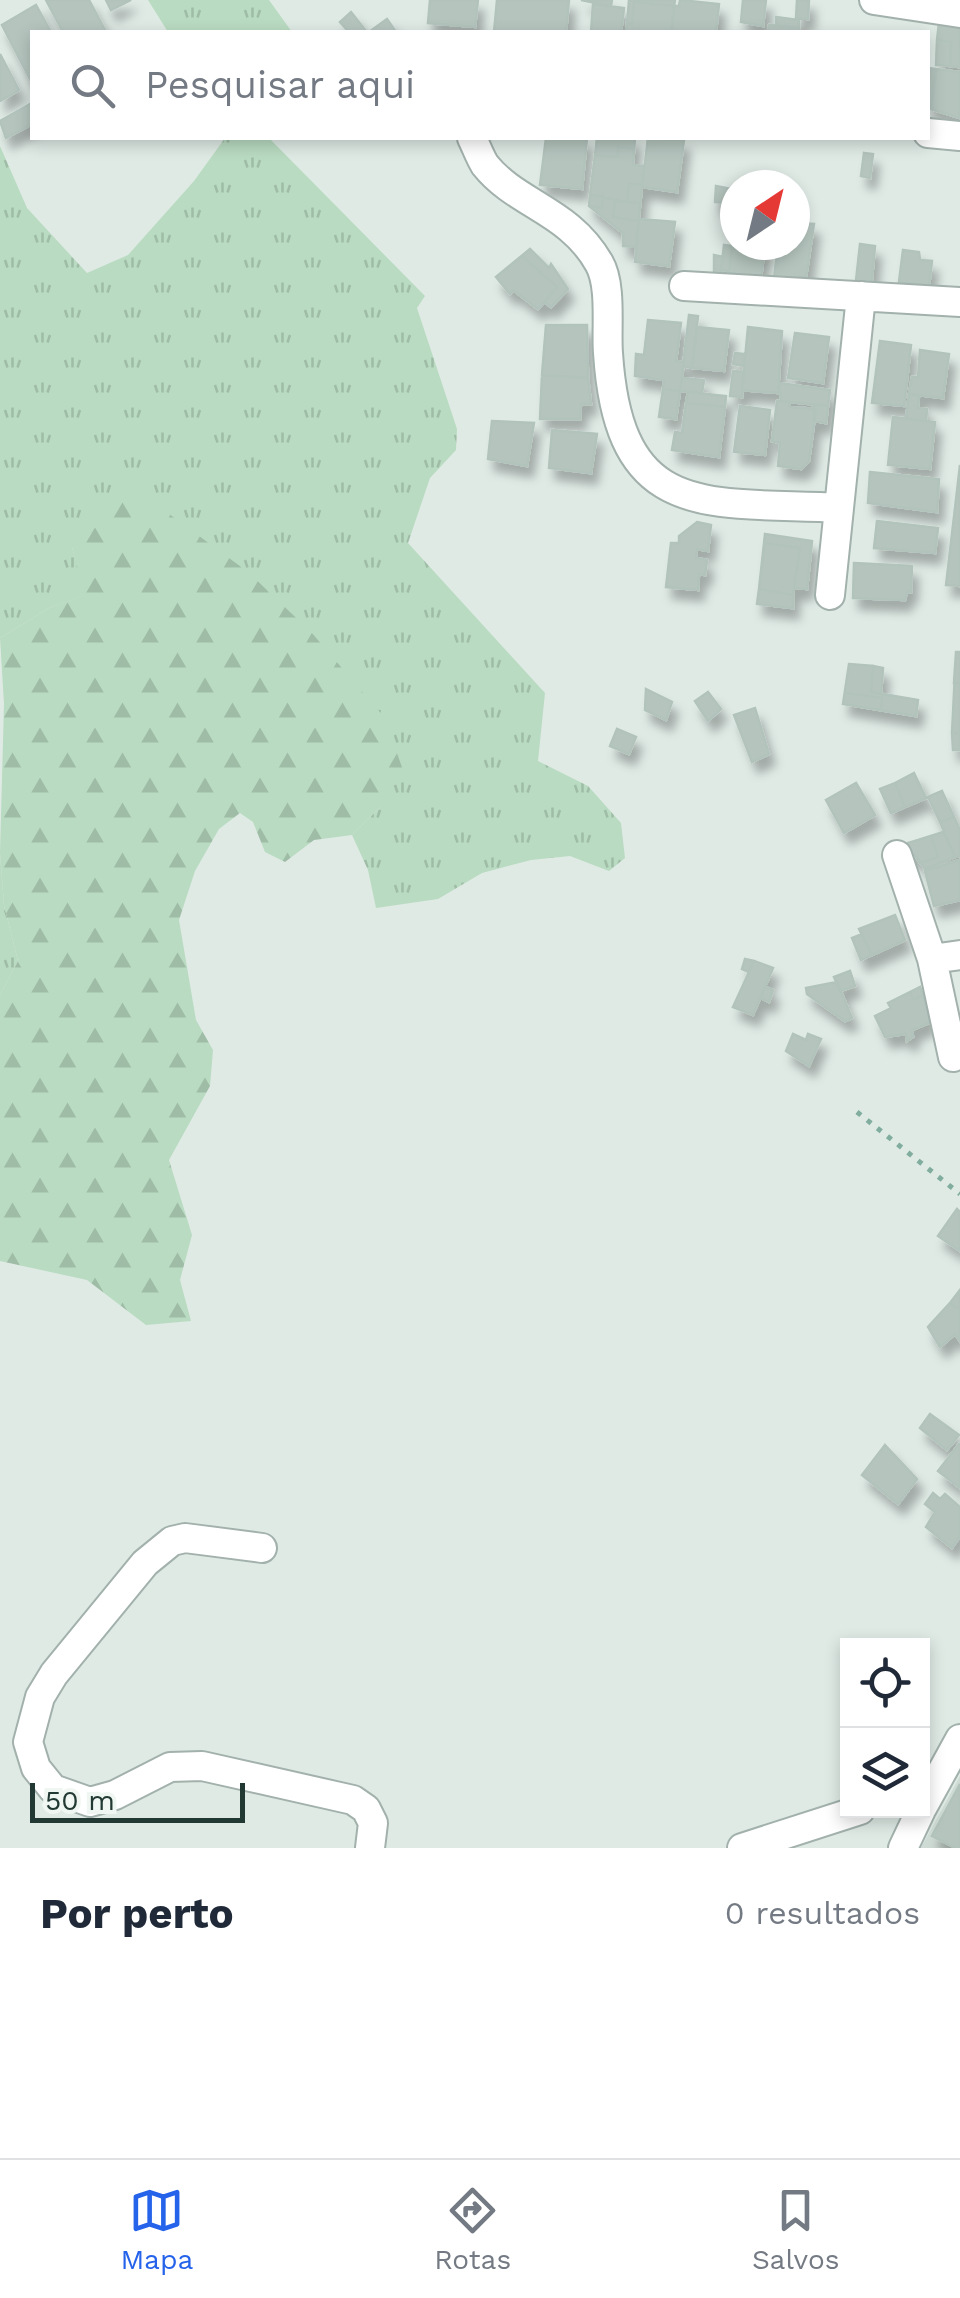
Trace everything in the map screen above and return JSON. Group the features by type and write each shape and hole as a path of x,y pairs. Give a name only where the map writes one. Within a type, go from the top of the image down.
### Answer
{"street":[{"path":"874,0 960,13"},
{"path":"930,133 960,136"},
{"path":"473,140 486,166 584,238 602,269 610,379 617,415 649,475 672,492 700,500 838,508"},
{"path":"684,286 960,302"},
{"path":"930,299 960,291"},
{"path":"830,595 861,296"},
{"path":"896,855 946,957 953,1057"},
{"path":"262,1548 185,1538 156,1553 40,1697 28,1742 36,1768 54,1790 90,1802 186,1763 330,1793 366,1809 373,1823 370,1848"},
{"path":"930,1790 960,1739"},
{"path":"742,1848 840,1816"},
{"path":"904,1848 917,1818"}],"path":[{"path":"857,1112 960,1194"}],"shaded area":[{"path":"960,1776 960,1848 921,1848"}],"green space":[{"path":"148,0 269,0 291,30 167,30"},
{"path":"224,140 271,140 425,296 417,308 457,429 456,450 430,478 408,543 545,693 538,761 588,786 621,823 625,858 609,871 570,856 531,860 482,873 438,899 376,908 368,870 352,835 380,807 72,547 86,595 49,608 0,638 0,146 27,208 87,273 128,255 194,181"},
{"path":"124,500 161,508 248,572 311,632 384,717 403,770 380,807 352,835 314,840 285,862 265,852 253,822 240,813 219,829 195,871 179,920 196,1020 213,1050 210,1086 169,1160 192,1235 180,1280 191,1321 146,1325 87,1280 0,1261 0,995 18,961 4,905 0,853 4,704 0,638 49,608 85,595 72,547 86,505"},
{"path":"0,853 4,905 18,961 0,995"}],"building":[{"path":"46,0 89,0 105,30 62,30"},
{"path":"106,0 131,0 111,10"},
{"path":"430,0 478,0 475,27 428,23"},
{"path":"497,0 569,0 566,30 494,30"},
{"path":"581,0 612,0 611,6"},
{"path":"629,0 675,0 674,6 634,2 632,24 627,24"},
{"path":"680,0 719,4 716,30 672,30 674,6 679,6"},
{"path":"743,0 766,0 763,26 741,22"},
{"path":"797,0 809,0 808,19 796,18"},
{"path":"634,2 674,6 671,30 626,30 627,24 632,24"},
{"path":"593,4 624,8 621,30 591,30"},
{"path":"36,5 50,30 30,30 30,79 2,25"},
{"path":"351,12 365,30 347,30 340,22"},
{"path":"940,14 960,16 960,67 950,66 951,42 937,40"},
{"path":"776,17 799,20 799,28 776,25"},
{"path":"387,19 395,30 372,30"},
{"path":"769,25 799,28 799,30 768,30"},
{"path":"937,40 951,42 950,66 936,65"},
{"path":"0,54 19,90 0,101"},
{"path":"930,68 936,69 930,109"},
{"path":"936,69 960,72 960,118 931,109"},
{"path":"30,104 30,125 6,138 0,121"},
{"path":"546,140 587,140 582,189 540,185"},
{"path":"597,140 635,140 633,165 644,166 636,247 623,246 623,233 589,206"},
{"path":"648,140 684,140 677,192 642,187"},
{"path":"618,147 634,149 633,165 644,166 642,185 629,184 627,202 590,195 595,155 618,157"},
{"path":"864,153 873,154 870,178 861,176"},
{"path":"716,186 720,187 720,202 715,202"},
{"path":"590,195 603,196 602,208 589,206"},
{"path":"615,201 640,203 638,221 613,217"},
{"path":"639,219 675,222 669,266 635,262"},
{"path":"860,244 875,246 871,289 855,290"},
{"path":"530,249 549,268 551,264 568,289 551,307 544,302 538,309 513,290 510,294 496,277"},
{"path":"903,250 919,252 920,260 932,261 929,286 899,282"},
{"path":"714,255 723,260 720,280 714,279"},
{"path":"522,256 557,287 538,309 513,290 510,294 496,277"},
{"path":"722,260 730,260 729,271 721,270"},
{"path":"731,260 763,260 761,278 729,273"},
{"path":"776,260 809,260 806,277 774,278"},
{"path":"689,315 698,316 692,368 683,366"},
{"path":"648,320 681,323 676,361 684,362 680,391 663,389 664,380 635,376 636,354 644,355"},
{"path":"546,325 587,325 588,378 542,375"},
{"path":"697,327 729,330 724,371 692,368"},
{"path":"748,327 782,331 778,393 742,390"},
{"path":"795,333 829,337 823,383 788,378"},
{"path":"880,341 911,345 904,406 872,403"},
{"path":"920,350 949,354 943,398 909,394 912,377 918,377"},
{"path":"735,353 745,354 744,366 733,364"},
{"path":"733,371 744,372 742,397 730,396"},
{"path":"542,375 588,378 591,404 581,404 580,419 540,419"},
{"path":"682,378 704,380 702,393 680,391"},
{"path":"779,383 830,390 828,406 781,401"},
{"path":"663,389 680,391 676,419 659,417"},
{"path":"688,392 726,396 725,407 686,403"},
{"path":"909,394 919,395 918,408 927,409 926,421 906,419"},
{"path":"777,401 789,402 790,407 816,409 809,461 801,469 778,466 780,443 772,441"},
{"path":"686,403 725,407 719,457 672,450 675,432 682,433"},
{"path":"813,405 828,406 826,423 814,421"},
{"path":"740,406 770,410 765,455 734,452"},
{"path":"893,417 935,422 930,469 888,465"},
{"path":"492,421 534,423 527,466 488,459"},
{"path":"552,430 597,434 591,473 549,468"},
{"path":"960,465 960,586 946,585"},
{"path":"870,472 939,479 937,512 868,503"},
{"path":"877,521 938,528 935,553 874,548"},
{"path":"697,522 711,525 708,551 697,549 696,558 707,560 705,575 699,574 698,590 666,587 671,543 679,543 679,536"},
{"path":"765,534 812,541 807,589 794,588 793,595 759,589"},
{"path":"765,543 800,548 793,595 759,589"},
{"path":"854,563 912,566 911,592 907,592 905,600 853,598"},
{"path":"759,589 793,595 793,608 757,604"},
{"path":"956,652 960,652 960,683 954,683"},
{"path":"956,652 960,652 960,733 952,733"},
{"path":"849,664 873,666 871,692 918,700 916,716 843,704"},
{"path":"873,666 883,668 881,694 871,692"},
{"path":"646,689 672,702 666,720 645,710"},
{"path":"708,692 721,709 708,721 695,701"},
{"path":"845,693 882,698 881,710 843,704"},
{"path":"755,708 769,754 752,762 734,715"},
{"path":"617,729 636,737 629,754 610,746"},
{"path":"952,733 960,733 960,750 953,750"},
{"path":"914,773 926,798 905,807 895,783"},
{"path":"856,783 875,815 844,833 826,800"},
{"path":"895,783 905,807 891,813 880,789"},
{"path":"942,791 954,817 940,822 928,797"},
{"path":"954,817 960,830 960,856 955,857 940,822"},
{"path":"943,832 955,857 925,869 915,855 907,857 905,844"},
{"path":"931,836 938,857 920,863 915,855 907,857 905,844"},
{"path":"960,860 960,900 934,906 925,871"},
{"path":"895,915 905,940 872,955 859,929"},
{"path":"862,934 872,955 861,960 852,938"},
{"path":"745,959 754,961 749,972 742,969"},
{"path":"754,961 773,968 753,1015 733,1007"},
{"path":"850,971 855,986 840,991 834,977"},
{"path":"837,982 852,1018 845,1021 807,994 806,988"},
{"path":"765,987 773,990 769,1002 761,998"},
{"path":"920,987 923,995 914,1000 910,992"},
{"path":"920,987 931,1022 912,1030 913,1037 907,1041 906,1034 885,1037 875,1016 891,1008 888,1003"},
{"path":"793,1034 806,1040 808,1034 821,1039 809,1066 786,1051"},
{"path":"957,1209 960,1212 960,1251 938,1236"},
{"path":"960,1290 960,1310 950,1303"},
{"path":"950,1303 960,1310 960,1341 955,1334 940,1347 928,1327"},
{"path":"930,1414 959,1435 947,1450 920,1428"},
{"path":"960,1444 960,1488 938,1471"},
{"path":"885,1445 917,1479 898,1504 862,1475"},
{"path":"933,1493 940,1499 945,1494 960,1507 960,1536 952,1548 926,1527 935,1512 925,1504"},
{"path":"960,1784 960,1848 956,1848 932,1836"}]}
